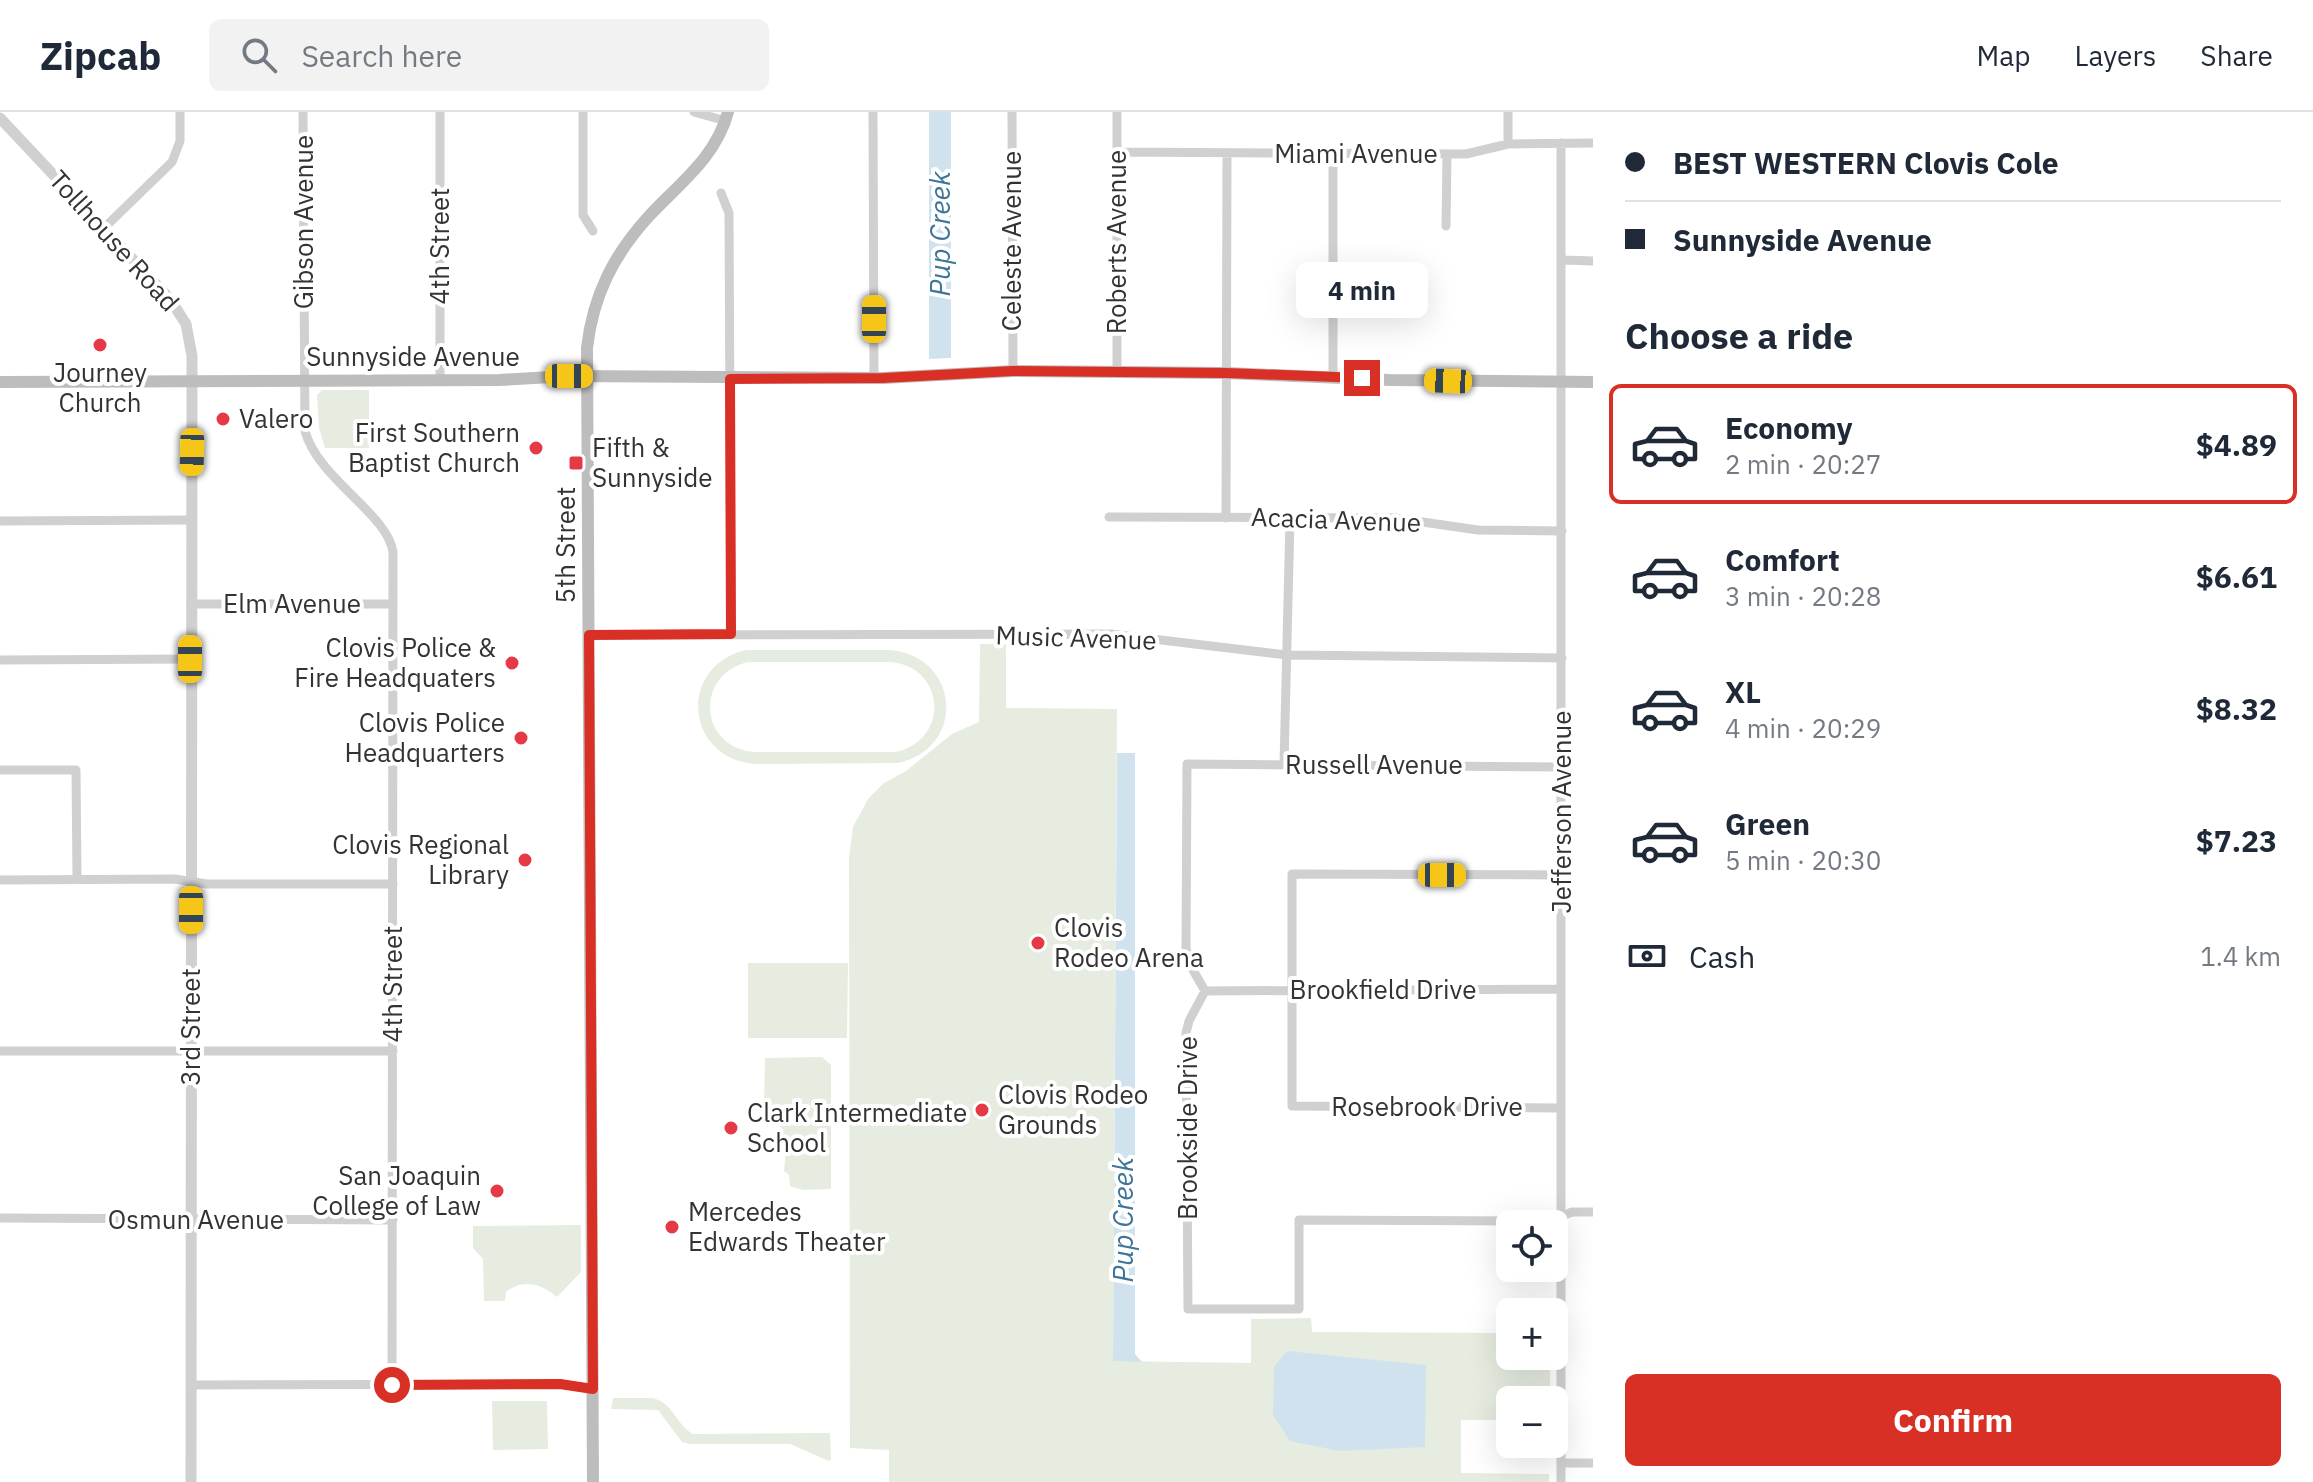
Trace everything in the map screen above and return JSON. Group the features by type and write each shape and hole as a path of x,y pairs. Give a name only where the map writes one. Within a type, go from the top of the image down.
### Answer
{"main road":[{"name":"5th Street","path":"593,1482 587,376 590,326 605,277 642,225 700,165 727,116"},
{"name":"Sunnyside Avenue","path":"0,382 440,380 587,376 874,378 1013,371 1593,382"}],"street":[{"path":"104,228 172,162 180,141 180,112"},
{"name":"Gibson Avenue","path":"303,112 304,380"},
{"name":"4th Street","path":"440,112 440,380"},
{"path":"583,112 583,215 593,231"},
{"path":"694,112 727,116"},
{"path":"873,112 874,378"},
{"name":"Celeste Avenue","path":"1012,112 1013,371"},
{"name":"Roberts Avenue","path":"1117,112 1117,372"},
{"path":"1508,112 1508,144"},
{"name":"Tollhouse Road","path":"0,118 170,299 190,338 192,380"},
{"name":"Jefferson Avenue","path":"1561,143 1562,1210"},
{"name":"Miami Avenue","path":"1117,152 1447,154 1482,152 1508,144 1593,143"},
{"path":"1226,518 1227,154"},
{"path":"1333,154 1333,377"},
{"path":"1446,226 1447,154"},
{"path":"721,193 729,213 731,634"},
{"path":"1563,260 1593,261"},
{"name":"3rd Street","path":"191,1482 192,380"},
{"name":"4th Street","path":"304,380 304,424 314,453 388,536 393,552 392,1385"},
{"name":"Acacia Avenue","path":"1109,517 1395,518 1478,530 1562,531"},
{"path":"1284,765 1290,519"},
{"path":"0,521 191,520"},
{"name":"Elm Avenue","path":"191,604 393,604"},
{"name":"Music Avenue","path":"589,635 1111,634 1287,655 1562,658"},
{"path":"0,660 190,659"},
{"name":"Russell Avenue","path":"1205,991 1189,963 1186,948 1187,764 1561,767"},
{"path":"0,770 76,770 77,879"},
{"path":"1292,990 1292,874 1561,875"},
{"path":"0,880 175,879 207,884 393,884"},
{"name":"Brookfield Drive","path":"1205,991 1561,989"},
{"name":"Rosebrook Drive","path":"1292,990 1292,1106 1561,1108"},
{"name":"Brookside Drive","path":"1205,991 1186,1033 1188,1309 1299,1309 1299,1220 1496,1221"},
{"path":"0,1051 393,1051"},
{"path":"1568,1214 1593,1212"},
{"name":"Osmun Avenue","path":"0,1218 393,1220"},
{"name":"Jefferson Avenue","path":"1561,1482 1562,1282"},
{"path":"191,1385 560,1384 593,1389"},
{"path":"1561,1463 1593,1463"}],"shaded area":[{"path":"322,390 369,390 369,448 325,448 319,428 317,395"},
{"name":"Clovis Rodeo Grounds","path":"980,644 1006,644 1006,708 1117,709 1113,1361 1251,1363 1251,1319 1311,1318 1312,1332 1496,1333 1496,1370 1550,1370 1550,1386 1496,1386 1496,1420 1461,1420 1461,1473 1549,1474 1549,1482 889,1482 889,1450 850,1448 849,858 853,827 868,799 884,783 906,771 952,734 979,722"},
{"path":"746,650 890,650 913,656 930,668 941,684 946,703 944,722 936,740 920,754 898,763 754,764 731,758 714,745 703,729 698,710 700,691 709,674 724,659","holes":["748,662 890,662 908,666 922,676 931,689 934,704 933,719 926,733 914,745 896,752 754,752 736,747 722,738 714,725 710,710 718,681 730,669"]},
{"path":"748,963 848,963 847,1038 748,1038"},
{"path":"822,1057 831,1065 831,1189 803,1190 790,1186 789,1175 784,1171 786,1149 781,1128 764,1107 765,1058"},
{"path":"581,1225 581,1272 557,1297 539,1286 526,1284 506,1292 505,1301 484,1301 483,1259 473,1248 473,1226"},
{"path":"613,1398 652,1398 665,1404 693,1434 830,1433 831,1459 829,1461 790,1444 690,1444 682,1442 658,1410 611,1409"},
{"path":"492,1401 547,1401 548,1449 493,1450"}],"water":[{"name":"Pup Creek","path":"929,112 951,112 951,358 929,359"},
{"name":"Pup Creek","path":"1117,753 1135,753 1135,1354 1142,1362 1113,1361"},
{"path":"1287,1351 1426,1365 1425,1447 1340,1451 1290,1441 1273,1415 1274,1367"}],"place":[{"name":"Journey Church","path":"100,345"},
{"name":"Valero","path":"223,419"},
{"name":"First Southern Baptist Church","path":"536,448"},
{"name":"Fifth & Sunnyside","path":"576,463"},
{"name":"Clovis Police & Fire Headquaters","path":"512,663"},
{"name":"Clovis Police Headquarters","path":"521,738"},
{"name":"Clovis Regional Library","path":"525,860"},
{"name":"Clovis Rodeo Arena","path":"1038,943"},
{"name":"Clovis Rodeo Grounds","path":"982,1110"},
{"name":"Clark Intermediate School","path":"731,1128"},
{"name":"San Joaquin College of Law","path":"497,1191"},
{"name":"Mercedes Edwards Theater","path":"672,1227"}],"route":[{"path":"392,1385 560,1384 593,1389 589,635 731,634 730,379 883,378 966,371 1226,373 1362,378"}]}
